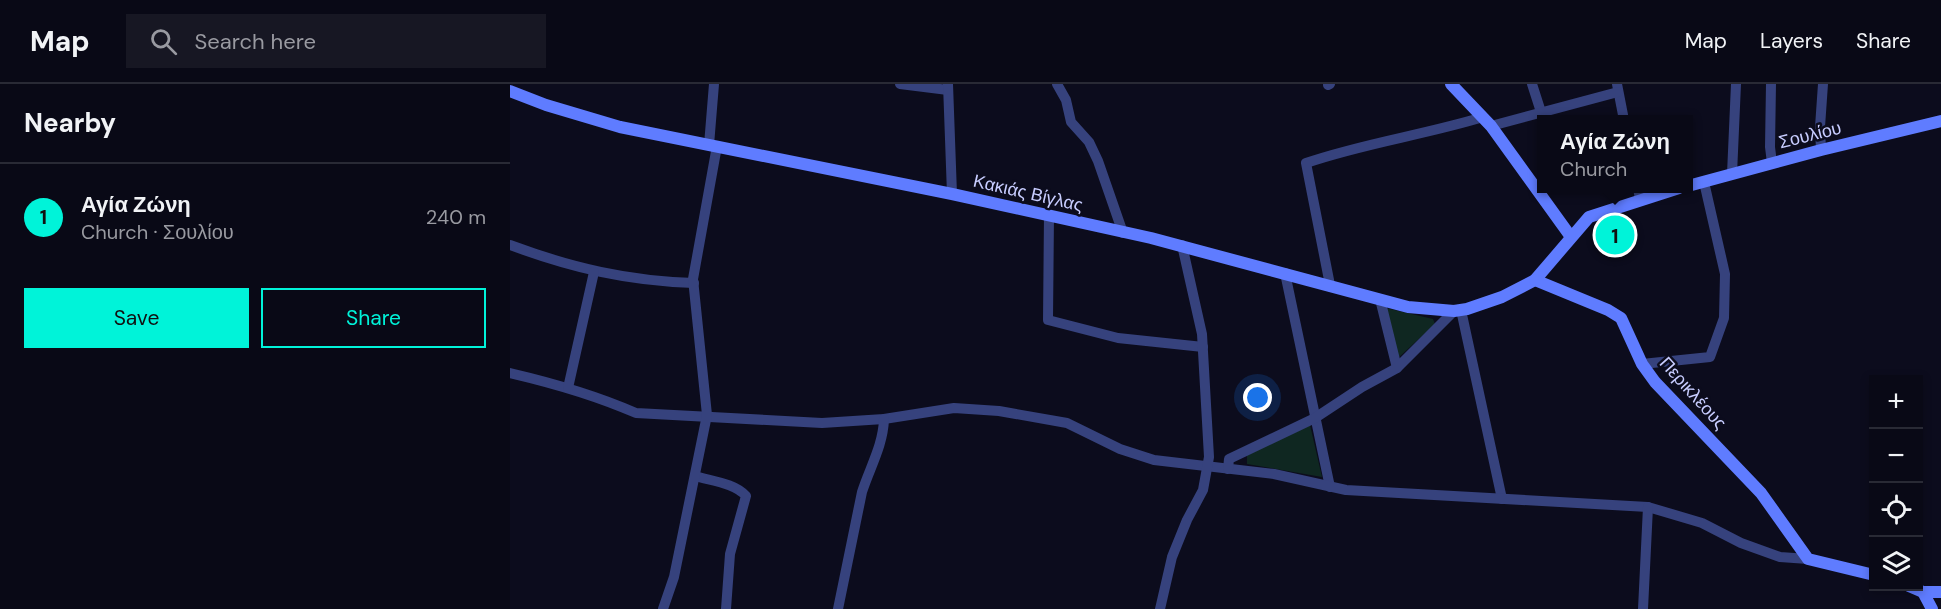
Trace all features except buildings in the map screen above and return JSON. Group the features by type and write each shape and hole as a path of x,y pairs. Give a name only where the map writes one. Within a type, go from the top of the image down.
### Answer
{"street":[{"path":"663,609 674,577 707,415 694,283 713,146 714,84"},
{"path":"900,84 948,87 952,194"},
{"path":"1057,84 1066,100 1071,122 1089,142 1098,160 1124,232"},
{"path":"1450,84 1487,122 1537,190"},
{"path":"1532,84 1541,112"},
{"path":"1732,174 1736,84"},
{"path":"1771,84 1772,163"},
{"path":"1821,150 1823,84"},
{"path":"1330,285 1306,163 1342,151 1459,124 1487,122 1541,112 1617,88 1623,115"},
{"name":"Κακιάς Βίγλας","path":"510,91 546,105 620,127 952,194 1182,245 1422,309 1458,311 1502,297 1535,280"},
{"name":"Σουλίου","path":"1693,185 1821,150 1941,121"},
{"path":"1642,364 1710,357 1724,318 1725,274 1704,182"},
{"path":"1539,193 1571,237"},
{"path":"1535,280 1589,217 1639,194"},
{"path":"1049,215 1048,320 1118,338 1203,347"},
{"path":"510,245 594,272 654,282 694,283"},
{"path":"1160,609 1172,557 1187,520 1203,490 1209,462 1203,347 1182,245"},
{"path":"567,388 594,272"},
{"path":"1285,273 1330,487"},
{"name":"Περικλέους","path":"1535,280 1608,310 1621,318 1642,364 1655,382 1761,493 1808,559"},
{"path":"1380,299 1397,368"},
{"path":"1229,464 1315,418 1362,387 1397,368 1458,311 1502,499"},
{"path":"510,373 609,401 636,413 707,415 822,423 884,418 954,408 999,411 1067,423 1119,449 1154,460 1229,464 1330,487 1363,492 1648,507 1702,523 1741,543 1780,557 1808,559 1869,573"},
{"path":"838,609 862,492 883,438 884,418"},
{"path":"695,476 731,487 746,496 730,554 726,609"},
{"path":"1643,609 1648,507"},
{"path":"1932,609 1923,592 1941,592"}],"green space":[{"path":"1386,308 1433,319 1435,324 1398,358"},
{"path":"1310,425 1322,477 1247,464 1247,455"}],"place":[{"name":"Αγία Ζώνη","path":"1615,235"}]}
